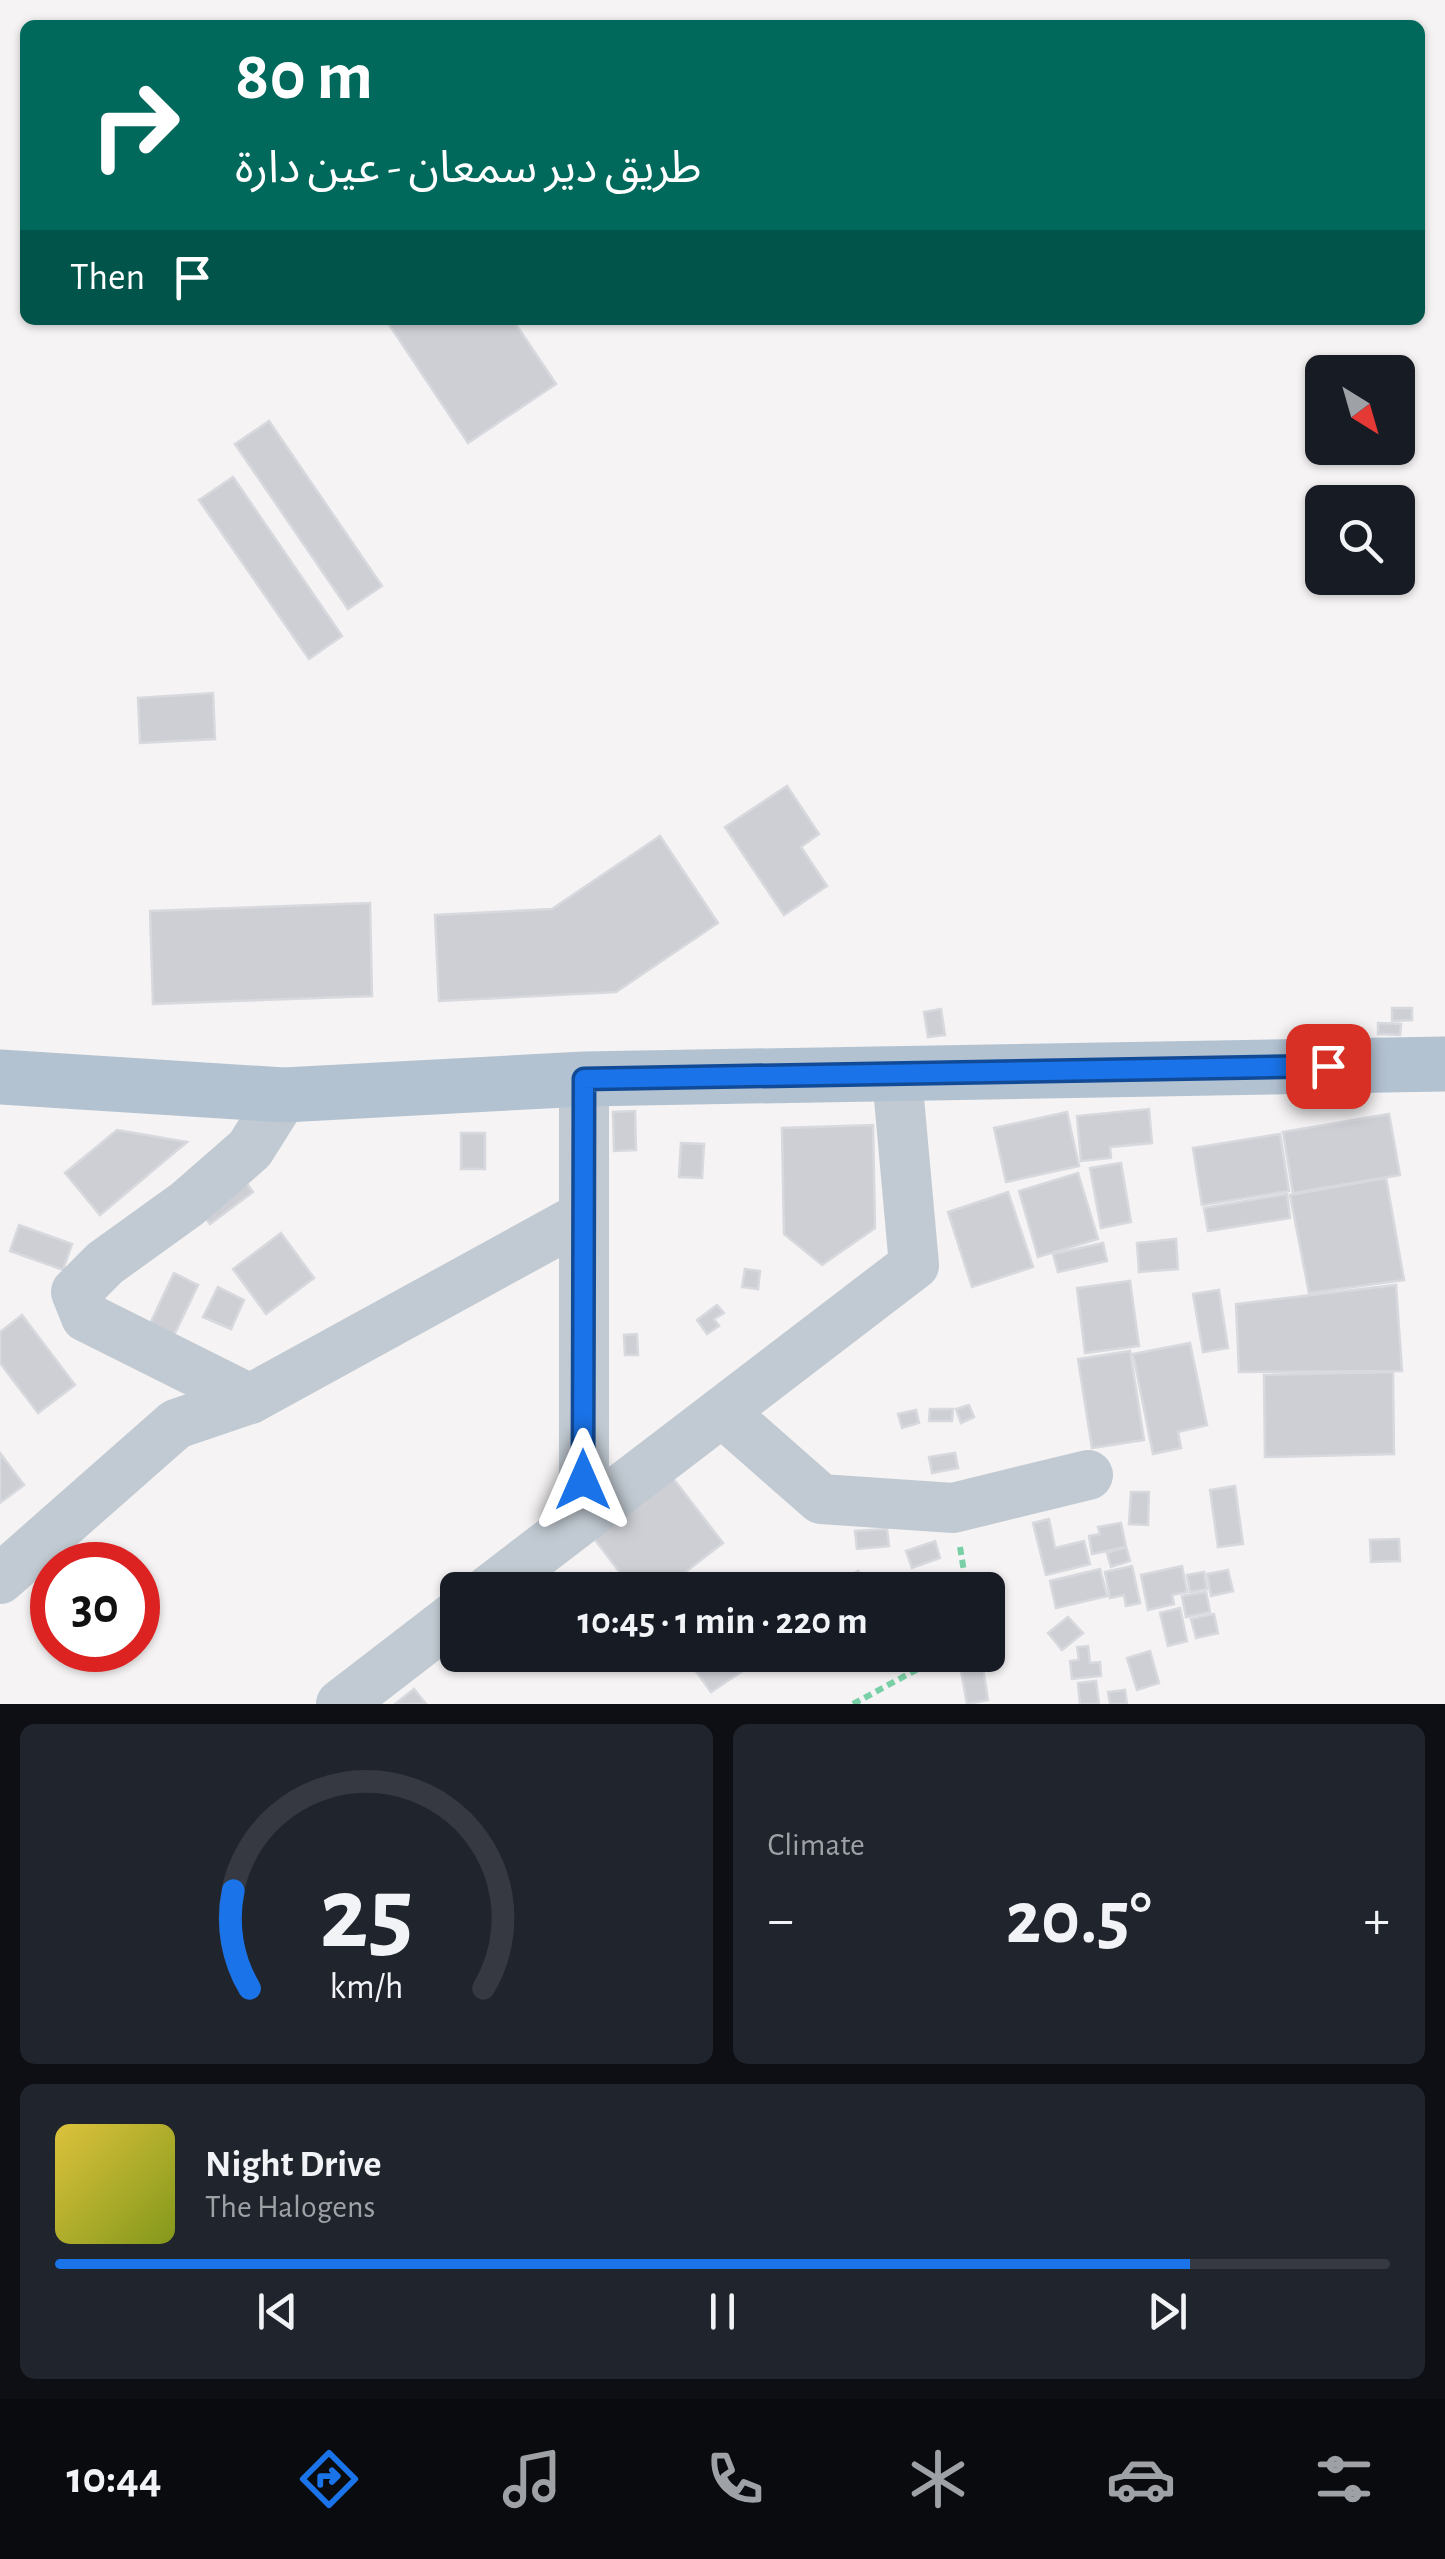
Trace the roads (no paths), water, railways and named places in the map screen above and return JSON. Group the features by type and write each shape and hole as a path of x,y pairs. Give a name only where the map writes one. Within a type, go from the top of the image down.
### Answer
{"main road":[{"path":"0,1077 284,1094 584,1079 1445,1064"}],"street":[{"path":"512,1572 914,1265 898,1076"},
{"path":"584,1079 584,1517"},
{"path":"250,1398 86,1317 76,1292 105,1264 187,1204 250,1150 284,1094"},
{"path":"0,1579 176,1424 250,1398 582,1217"},
{"path":"722,1412 821,1499 952,1508 1088,1475"},
{"path":"341,1704 440,1628"}]}
